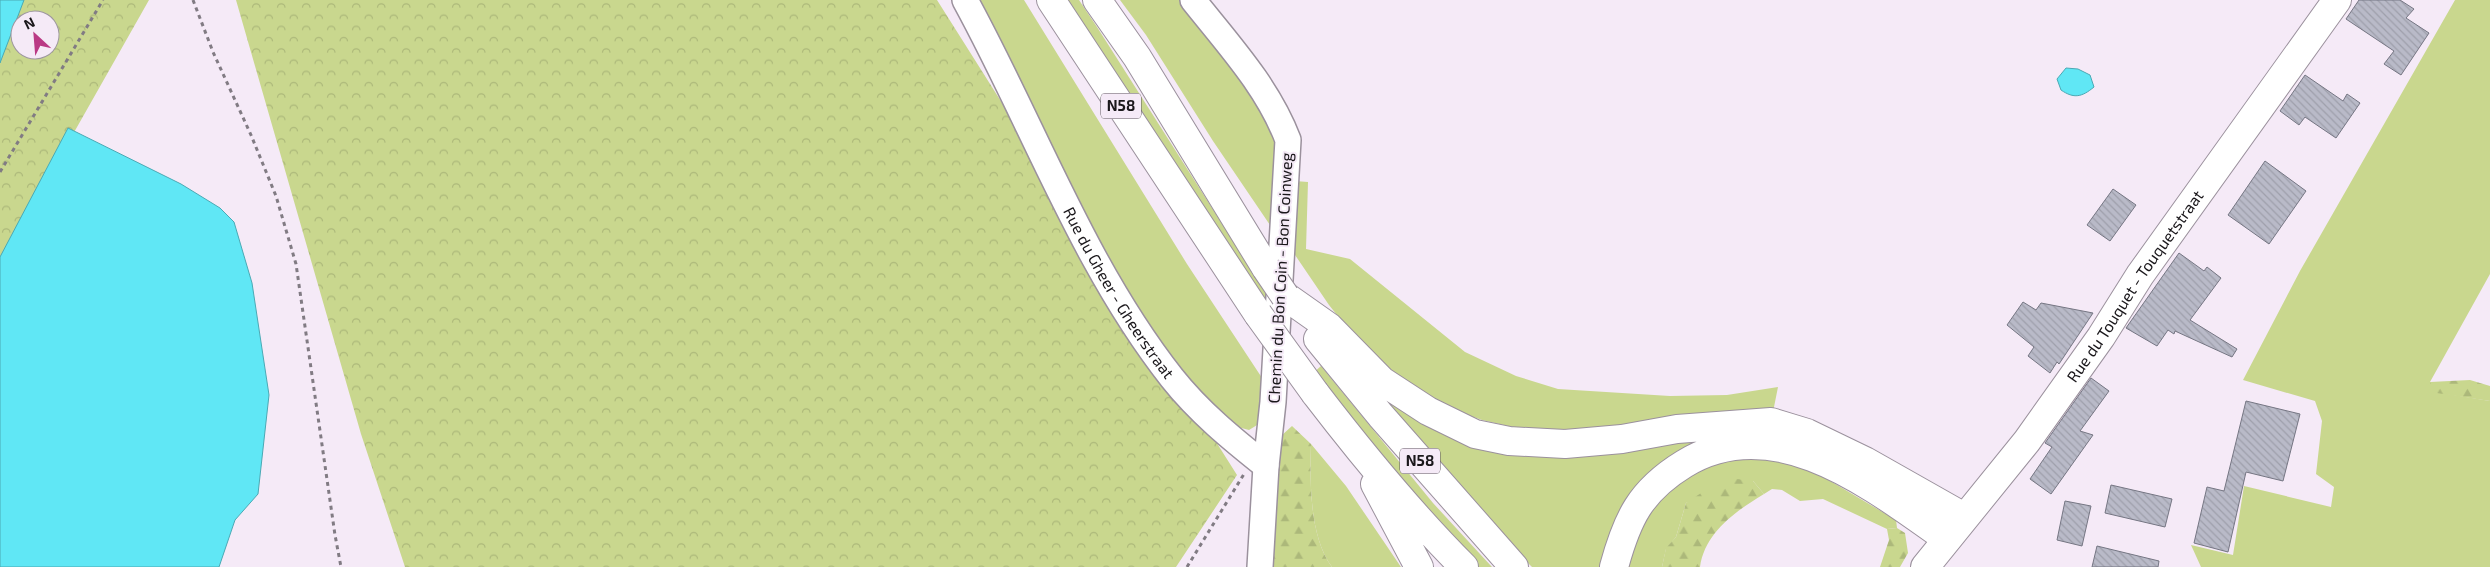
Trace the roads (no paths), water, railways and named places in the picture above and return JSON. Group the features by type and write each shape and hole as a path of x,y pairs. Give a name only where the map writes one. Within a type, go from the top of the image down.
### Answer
{"main road":[{"name":"N58","path":"1052,0 1258,314 1350,438 1439,542 1464,567"},
{"name":"N58","path":"1097,0 1137,57 1266,268 1286,296 1329,354 1514,567"},
{"name":"Rue du Touquet - Touquetstraat","path":"1925,567 2027,441 2101,336 2134,283 2337,0"},
{"path":"1286,296 1329,327 1382,381 1428,411 1475,434 1509,441 1565,444 1622,439 1677,429 1772,422 1807,433 1964,517"},
{"path":"1350,438 1419,567"},
{"path":"1614,567 1623,532 1641,499 1668,473 1695,457 1724,446 1752,443 1785,447 1842,472 1898,505 1947,539"}],"street":[{"name":"Rue du Gheer - Gheerstraat","path":"965,0 993,52 1086,241 1112,290 1139,333 1173,380 1222,431 1260,461"},
{"name":"Chemin du Bon Coin - Bon Coinweg","path":"1193,0 1256,80 1278,115 1288,140 1273,402 1260,461"},
{"path":"1260,461 1260,567"}],"water":[{"path":"0,0 24,0 20,10 10,10 10,37 0,63"},
{"path":"2066,68 2078,69 2090,75 2094,87 2078,96 2070,95 2061,90 2057,79"},
{"path":"68,128 181,184 220,208 234,222 252,283 269,395 258,494 235,520 219,567 0,567 0,257"}]}
